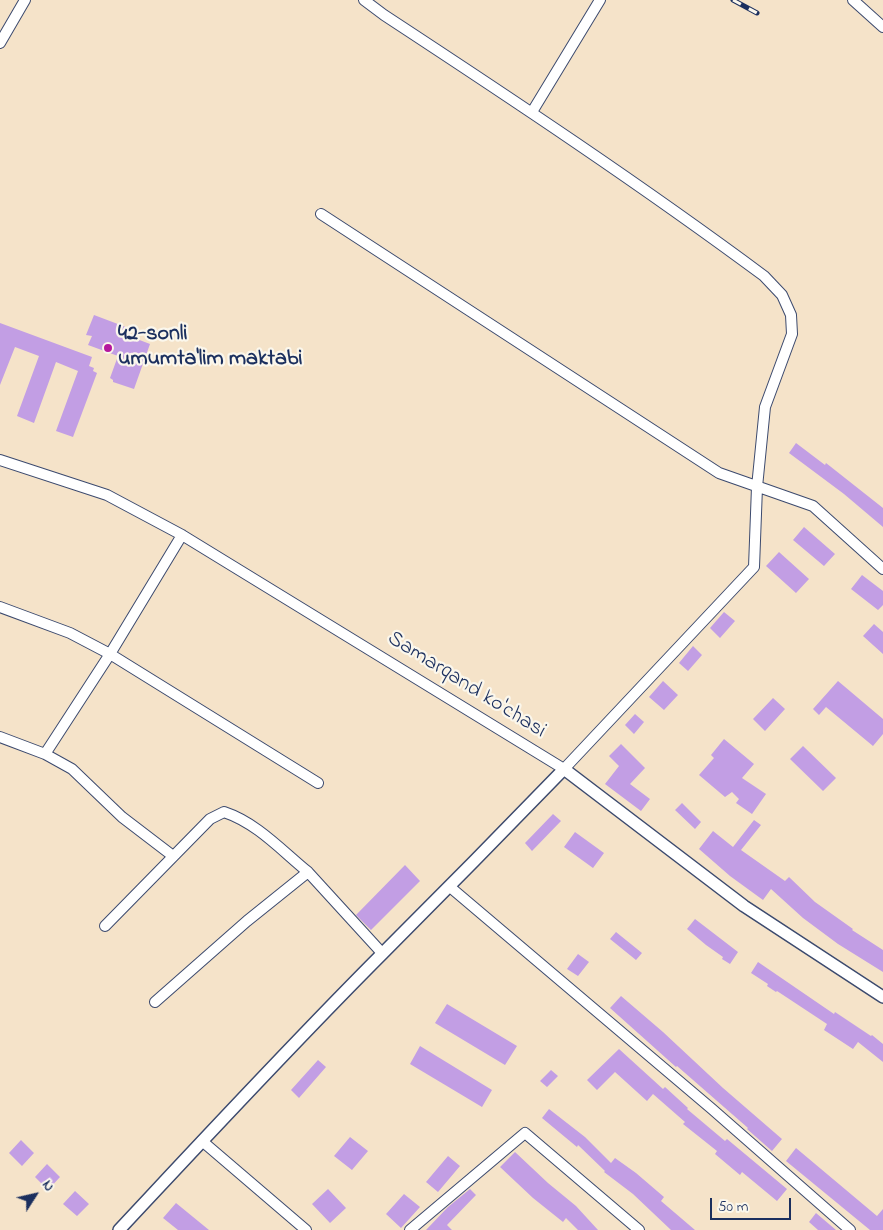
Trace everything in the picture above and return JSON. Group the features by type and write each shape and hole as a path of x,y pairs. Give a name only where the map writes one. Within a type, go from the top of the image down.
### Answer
{"street":[{"path":"0,43 24,0"},
{"path":"119,1230 382,953 450,887 564,769 754,567 757,487 765,407 792,334 791,315 782,295 764,276 741,259 532,112 364,0"},
{"path":"532,112 600,0"},
{"path":"853,0 883,27"},
{"path":"320,214 719,474 812,506 883,569"},
{"name":"Samarqand ko'chasi","path":"0,460 107,495 182,535 564,769 744,906 883,997"},
{"path":"45,754 110,654 182,535"},
{"path":"0,607 70,634 110,654 318,783"},
{"path":"0,737 45,754 72,769 122,817 173,856"},
{"path":"105,926 210,819 224,812 239,817 254,826 308,872 382,953"},
{"path":"155,1002 247,921 308,872"},
{"path":"450,887 712,1109 850,1230"},
{"path":"410,1230 524,1133 639,1230"},
{"path":"202,1141 306,1230"}],"building":[{"path":"94,315 131,329 129,336 150,344 134,389 113,382 110,378 118,356 88,345 92,336 86,335"},
{"path":"0,323 92,357 89,366 94,368 93,371 97,373 73,437 56,431 78,371 56,362 34,423 17,416 39,356 15,347 0,385"},
{"path":"796,443 825,465 826,463 883,508 883,527 844,494 789,453"},
{"path":"804,527 835,554 824,566 793,540"},
{"path":"779,552 809,579 796,593 766,566"},
{"path":"862,575 883,591 883,605 878,610 851,589"},
{"path":"724,612 735,621 720,638 710,628"},
{"path":"874,624 883,632 883,654 863,636"},
{"path":"693,646 702,655 688,671 679,663"},
{"path":"663,681 678,695 664,710 649,697"},
{"path":"838,681 883,719 883,734 873,746 826,707 819,715 813,709"},
{"path":"773,698 785,709 765,731 753,719"},
{"path":"635,714 644,722 634,734 625,725"},
{"path":"724,739 754,764 742,778 766,794 752,814 736,803 739,799 732,792 725,797 699,775 714,758 711,755"},
{"path":"621,744 645,768 630,784 650,799 641,811 605,784 619,766 609,756"},
{"path":"803,746 836,778 823,791 790,759"},
{"path":"682,803 701,822 695,829 675,810"},
{"path":"553,814 561,821 532,851 525,843"},
{"path":"754,820 761,825 741,850 785,881 789,877 815,902 852,930 883,950 883,972 838,944 803,918 771,889 763,900 730,876 699,849 713,831 733,847"},
{"path":"575,832 604,853 593,868 564,847"},
{"path":"405,865 420,881 371,930 356,915"},
{"path":"695,919 738,952 730,964 687,929"},
{"path":"616,932 642,953 636,960 610,939"},
{"path":"578,954 589,962 578,976 567,969"},
{"path":"758,962 834,1014 835,1012 872,1035 883,1044 883,1062 858,1042 853,1049 824,1030 827,1024 767,986 768,984 751,973"},
{"path":"621,996 782,1139 772,1151 610,1008"},
{"path":"447,1004 517,1046 505,1065 435,1023"},
{"path":"420,1046 492,1090 482,1107 410,1064"},
{"path":"619,1049 725,1141 727,1139 787,1189 777,1201 742,1172 740,1175 715,1154 717,1151 683,1124 685,1122 653,1094 647,1101 615,1072 597,1090 587,1080"},
{"path":"318,1060 326,1067 299,1098 291,1090"},
{"path":"551,1070 558,1076 547,1087 540,1081"},
{"path":"549,1109 585,1137 611,1163 615,1158 636,1173 664,1197 661,1201 695,1230 671,1230 633,1194 604,1172 578,1145 577,1147 542,1118"},
{"path":"350,1137 368,1151 352,1170 334,1156"},
{"path":"21,1140 34,1153 22,1166 9,1153"},
{"path":"796,1148 877,1216 883,1209 883,1230 870,1230 786,1161"},
{"path":"515,1152 576,1206 598,1230 578,1230 566,1218 563,1222 533,1198 500,1167"},
{"path":"448,1156 460,1166 438,1192 426,1182"},
{"path":"47,1164 60,1177 48,1190 35,1177"},
{"path":"328,1189 346,1208 330,1223 312,1204"},
{"path":"470,1189 476,1195 447,1225 452,1230 426,1230 448,1207"},
{"path":"75,1191 89,1204 77,1216 63,1204"},
{"path":"404,1194 420,1207 401,1228 386,1214"},
{"path":"176,1203 209,1230 178,1230 163,1218"},
{"path":"816,1213 836,1230 818,1230 809,1222"}],"railway":[{"path":"733,0 757,13"}],"place":[{"name":"42-sonli umumta'lim maktabi","path":"108,348"}]}
